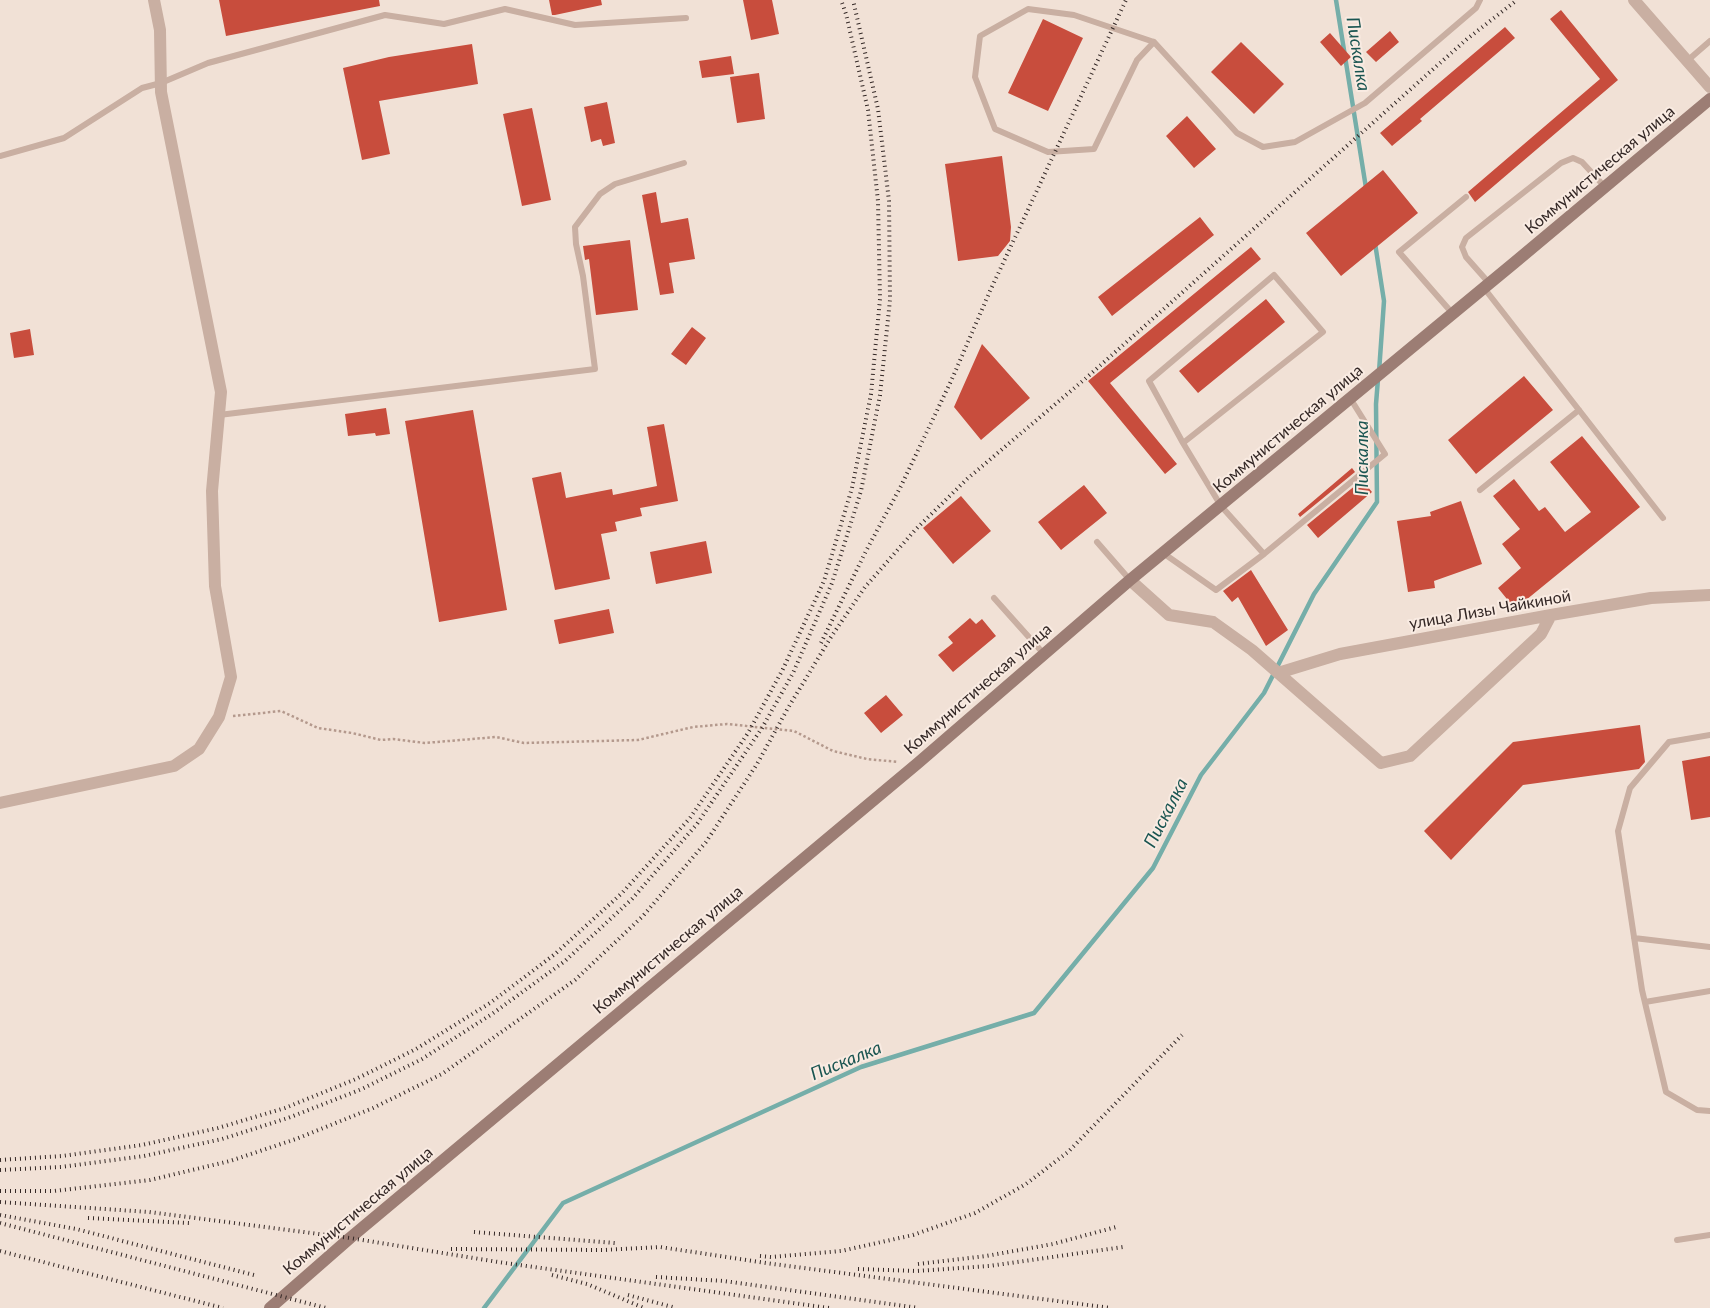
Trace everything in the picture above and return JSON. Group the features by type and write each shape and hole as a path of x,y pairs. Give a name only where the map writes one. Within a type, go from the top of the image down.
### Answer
{"main road":[{"name":"Коммунистическая улица","path":"270,1308 918,762 1163,552 1453,314 1710,99"}],"street":[{"path":"0,803 174,766 199,749 219,717 231,677 214,586 212,491 221,392 163,102 160,30 154,0"},
{"path":"1634,0 1710,87"},
{"path":"1130,580 1169,615 1213,622 1252,650 1381,763 1410,756 1541,634 1551,615"},
{"name":"улица Лизы Чайкиной","path":"1278,673 1340,654 1551,615 1651,598 1710,595"}],"lane":[{"path":"1154,42 1136,60 1094,149 1048,152 995,129 975,77 980,36 1028,9 1074,15 1154,42 1237,133 1263,146 1295,142 1364,103 1476,8 1480,0"},
{"path":"0,156 64,138 142,88 161,83 208,62 385,15 444,24 505,9 575,25 686,18"},
{"path":"1687,61 1710,41"},
{"path":"1605,187 1582,162 1573,158 1561,163 1466,238 1462,247 1466,257 1578,410 1663,518"},
{"path":"219,415 595,369 575,227 600,194 615,184 684,163"},
{"path":"1453,314 1399,252 1466,197"},
{"path":"1183,443 1322,332 1274,275 1149,381 1183,443 1221,506 1264,554"},
{"path":"1163,552 1216,590 1264,554 1385,454 1350,398"},
{"path":"1480,490 1578,410"},
{"path":"1097,542 1130,580"},
{"path":"994,598 1044,654"},
{"path":"1710,735 1669,742 1630,788 1618,831 1645,1002 1666,1092 1697,1110 1710,1111"},
{"path":"1634,938 1710,947"},
{"path":"1645,1002 1710,991"},
{"path":"1677,1240 1710,1236"}],"path":[{"path":"219,717 281,712 318,728 381,740 393,739 424,744 496,736 524,743 638,740 693,727 727,724 794,731 833,751 866,759 918,762"}],"building":[{"path":"219,0 379,0 380,6 226,36"},
{"path":"549,0 601,0 602,5 552,15"},
{"path":"743,0 772,0 779,34 751,40"},
{"path":"1561,10 1618,80 1475,202 1468,192 1600,79 1550,19"},
{"path":"1043,19 1083,38 1048,111 1008,93"},
{"path":"1505,27 1515,38 1420,119 1422,121 1392,146 1380,133"},
{"path":"1390,31 1399,42 1376,62 1366,52"},
{"path":"1330,33 1351,57 1341,66 1320,42"},
{"path":"1241,42 1284,84 1254,114 1211,72"},
{"path":"472,44 478,84 379,101 390,154 362,160 343,68 389,57"},
{"path":"731,56 734,74 702,78 699,61"},
{"path":"759,73 765,119 737,123 730,77"},
{"path":"607,102 615,143 603,146 601,139 591,142 584,107"},
{"path":"532,108 551,200 522,206 503,114"},
{"path":"1187,116 1216,149 1194,168 1166,136"},
{"path":"1002,156 1011,227 1010,241 998,256 958,261 945,164"},
{"path":"1383,170 1418,213 1341,276 1306,233"},
{"path":"656,192 661,223 688,218 695,259 669,263 674,293 660,295 642,195"},
{"path":"1200,217 1214,235 1112,316 1098,297"},
{"path":"630,240 638,310 596,315 589,259 585,260 583,246"},
{"path":"1251,247 1261,259 1110,383 1177,464 1165,474 1088,381"},
{"path":"1266,299 1285,322 1198,393 1179,371"},
{"path":"692,327 706,338 686,365 671,354"},
{"path":"30,329 34,355 14,358 10,333"},
{"path":"982,344 1030,398 981,440 954,407"},
{"path":"1524,376 1553,410 1476,474 1448,440"},
{"path":"386,408 390,434 376,436 375,433 348,436 345,414"},
{"path":"473,410 507,610 439,622 405,421"},
{"path":"664,424 678,501 640,508 642,516 615,522 617,531 601,534 610,579 555,590 532,478 561,472 566,498 612,489 613,495 657,486 647,427"},
{"path":"1582,436 1640,507 1515,609 1498,588 1521,568 1502,544 1520,529 1493,496 1514,479 1539,511 1545,507 1565,532 1591,512 1550,462"},
{"path":"1352,468 1355,472 1300,517 1298,514"},
{"path":"1362,480 1372,492 1318,538 1307,525"},
{"path":"1084,485 1107,513 1061,550 1038,522"},
{"path":"961,496 991,531 953,564 923,528"},
{"path":"1461,501 1482,564 1434,581 1435,588 1408,592 1397,521 1431,516 1430,512"},
{"path":"706,541 712,573 656,584 650,552"},
{"path":"1251,570 1288,630 1266,646 1238,597 1232,602 1223,591"},
{"path":"609,609 614,633 559,644 554,620"},
{"path":"970,618 976,624 982,619 996,636 953,672 938,655 953,643 948,637"},
{"path":"886,695 903,715 881,733 864,713"},
{"path":"1640,725 1645,762 1639,769 1523,785 1451,860 1424,831 1513,742"},
{"path":"1710,756 1710,817 1691,820 1682,761"}],"waterway":[{"name":"Пискалка","path":"1336,0 1366,188"},
{"name":"Пискалка","path":"1375,243 1384,301 1379,372"},
{"name":"Пискалка","path":"484,1308 563,1203 861,1067 1034,1013 1153,868 1201,775 1264,693 1314,594 1377,502 1376,404 1378,379"}],"railway":[{"path":"0,1160 62,1156 142,1145 218,1128 285,1108 356,1079 416,1049 490,1003 555,954 622,893 690,818 748,733 783,669 824,581 852,488 871,394 880,299 878,201 868,110 846,14 841,0"},
{"path":"0,1170 61,1167 144,1156 222,1139 288,1118 362,1089 422,1059 492,1014 565,961 632,899 697,824 762,728 793,673 832,583 861,491 880,395 890,300 889,201 878,109 853,0"},
{"path":"821,643 866,551 901,486 952,379 990,291 1126,0"},
{"path":"0,1191 54,1191 150,1180 230,1161 296,1139 373,1108 442,1074 575,980 643,916 706,842 757,764 831,637 865,587 916,529 967,479 1085,379 1467,39 1517,0"},
{"path":"760,1256 771,1257 841,1251 913,1235 975,1213 1026,1184 1068,1152 1182,1035"},
{"path":"0,1202 149,1212 350,1238 498,1262 829,1308"},
{"path":"0,1215 76,1229 254,1275"},
{"path":"88,1218 190,1223"},
{"path":"0,1223 326,1308"},
{"path":"918,1264 986,1256 1053,1244 1116,1227"},
{"path":"474,1232 615,1243"},
{"path":"451,1249 604,1250 660,1247 773,1264 1111,1308"},
{"path":"858,1269 917,1271 989,1266 1123,1247"},
{"path":"0,1251 223,1308"},
{"path":"552,1275 587,1284 644,1308"},
{"path":"656,1277 724,1281 919,1308"},
{"path":"628,1295 676,1308"}]}
